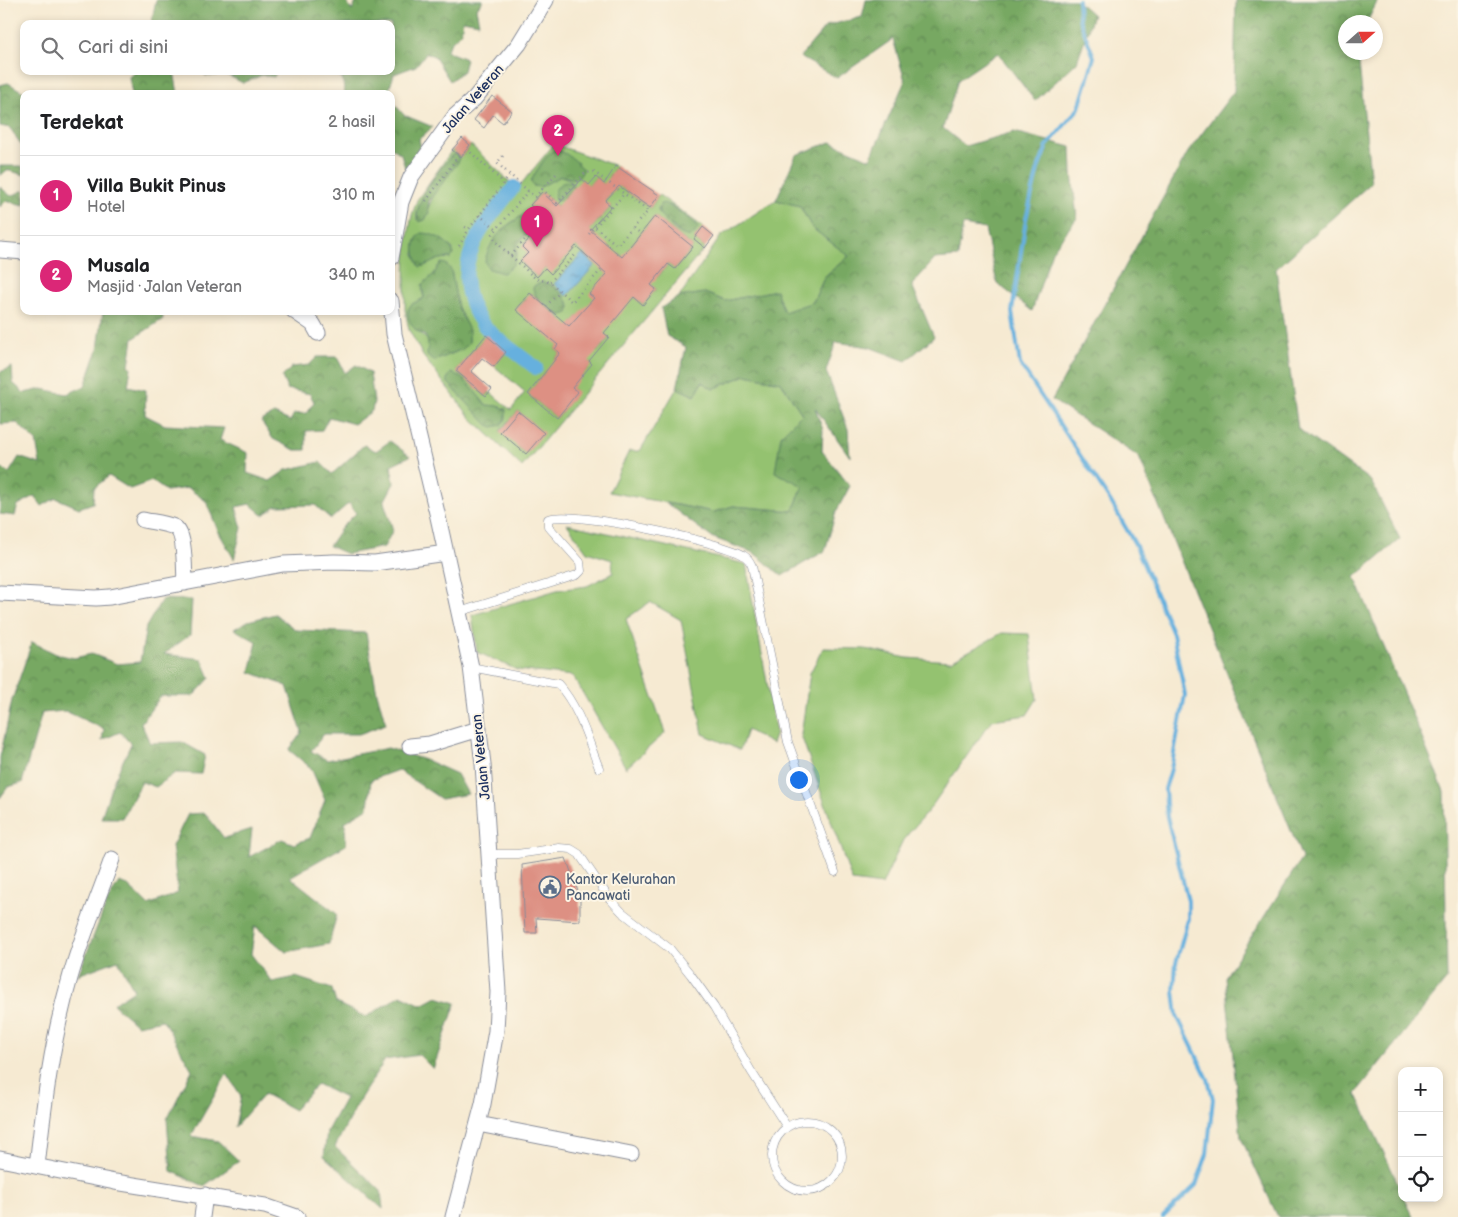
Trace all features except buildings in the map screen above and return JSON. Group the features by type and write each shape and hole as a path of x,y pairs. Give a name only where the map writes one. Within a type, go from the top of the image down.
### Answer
{"street":[{"name":"Jalan Veteran","path":"395,230 401,202 411,177 454,116 474,99 519,44 546,0"},
{"path":"0,250 20,252"},
{"path":"300,315 313,324 318,333"},
{"name":"Jalan Veteran","path":"392,315 394,334 471,667 483,764 498,992 496,1031 483,1104 453,1217"},
{"path":"143,520 172,527 180,532 185,583"},
{"path":"0,593 96,598 283,564 375,563 446,553"},
{"path":"410,746 430,744 479,729"},
{"path":"37,1166 46,1087 63,1004 70,977 112,859"},
{"path":"478,1124 631,1154"},
{"path":"0,1159 116,1182 265,1206 297,1217"},
{"path":"202,1217 205,1195"}],"lane":[{"path":"459,612 577,575 581,571 580,562 548,526 548,520 555,517 582,518 692,538 742,554 750,560 752,566 788,742 835,872"},
{"path":"471,667 558,684 567,694 574,708 599,768"},
{"path":"488,854 517,854 559,848 571,849 579,854 622,912 670,950 691,975 714,1008 787,1127"},
{"path":"798,1122 820,1123 830,1129 838,1138 842,1149 842,1161 839,1172 832,1182 812,1192 800,1191 789,1187 780,1179 774,1169 773,1146 779,1135 787,1127 798,1122"}],"path":[{"path":"467,149 504,184"},
{"path":"426,201 459,155"},
{"path":"503,156 497,163 535,198 557,173"},
{"path":"542,189 557,203 585,173 594,172 637,201 648,211 617,245 595,226"},
{"path":"459,246 467,228 510,175"},
{"path":"528,191 493,234 493,237 511,256 536,279 550,282 572,302 602,269"},
{"path":"589,234 624,194"},
{"path":"479,215 497,229"},
{"path":"511,256 539,223"},
{"path":"633,228 640,234"},
{"path":"550,282 577,253"},
{"path":"546,306 560,292"}],"green space":[{"path":"156,0 345,0 352,11 357,0 482,0 476,9 479,23 463,20 461,33 452,41 446,51 466,59 463,71 450,81 434,56 426,53 416,66 395,74 395,20 152,20"},
{"path":"866,0 1076,0 1093,15 1077,62 1035,101 998,53 958,80 943,128 965,146 1014,132 1071,147 1077,218 1052,251 1032,311 997,283 985,229 963,225 958,257 935,259 912,285 934,337 906,361 869,347 836,342 826,371 848,429 850,457 815,408 823,430 822,451 850,486 836,512 825,551 782,576 754,553 711,537 666,503 714,512 733,506 793,511 803,486 775,472 781,435 802,414 781,382 746,375 713,389 702,382 695,396 677,388 686,347 667,336 661,308 679,297 705,293 725,301 776,290 784,312 813,302 825,276 849,256 812,228 800,206 776,200 796,155 831,142 870,159 905,81 893,39 837,78 800,57 826,26 862,17"},
{"path":"1236,0 1378,0 1370,15 1338,15 1338,60 1359,60 1371,183 1276,269 1298,429 1371,481 1400,539 1355,577 1444,791 1447,979 1356,1093 1398,1183 1398,1202 1406,1202 1413,1217 1278,1217 1241,1138 1225,977 1302,858 1139,457 1052,400 1188,152 1234,91"},
{"path":"131,75 175,75 177,90 131,90 129,77"},
{"path":"227,75 262,75 243,83"},
{"path":"336,75 394,75 389,90 344,90 342,78"},
{"path":"8,83 20,90 20,143 10,128 0,126 0,85"},
{"path":"395,105 404,115 433,127 419,139 422,152 405,168 401,154 395,150"},
{"path":"554,144 616,166 608,178 650,208 659,195 703,227 694,239 705,248 522,467 470,417 423,356 409,330 405,310 406,247 412,215 417,200 452,150 461,157 471,145 517,189","holes":["560,151 581,167 569,179 561,176 540,187 533,177 550,153","452,155 428,208 417,220 417,212 424,195","596,177 613,192 605,201 611,207 587,233 615,258 619,254 629,262 627,251 655,216 693,247 675,269 668,264 658,277 639,274 656,289 643,305 576,246 551,273 545,268 537,277 520,261 528,253 522,246 546,220 530,205 542,192 557,206 589,185","660,205 670,205 696,224 691,236 681,234 658,208","527,213 531,228 516,246 517,255 509,224","437,238 453,249 451,258 436,259 431,262 414,255 416,240","437,270 451,270 458,307 467,327 469,342 456,352 437,360 427,352 428,341 414,327 411,321 408,311 413,304 424,298 422,290","553,286 569,303 570,307 559,315 535,296","530,293 561,318 547,335 516,309","579,315 584,319 586,318 609,338 597,352 572,323","486,335 506,352 494,366 525,392 511,410 490,392 486,396 456,371","564,339 592,364 579,379 555,359 560,353 555,349","548,369 577,392 557,418 528,394","461,378 486,405 502,407 488,425","518,411 543,433 526,454 500,431"]},
{"path":"554,150 567,154 575,160 583,170 581,174 574,179 561,176 540,187 533,186 531,181 535,173"},
{"path":"454,154 458,155 459,161 429,201 429,212 425,220 419,222 417,215 423,197 442,166"},
{"path":"0,166 20,166 20,174 7,170 0,176"},
{"path":"571,182 573,187 562,199 556,201 554,195 556,190 559,185"},
{"path":"0,187 11,196 20,192 20,204 6,201 0,207"},
{"path":"776,200 800,206 812,228 849,256 825,276 813,302 784,313 776,290 725,301 705,293 679,297 721,236"},
{"path":"663,203 692,222 698,228 695,233 691,236 684,235 663,218 658,209"},
{"path":"527,213 535,217 535,222 516,246 513,265 503,273 489,269 485,262 490,246 506,227"},
{"path":"422,233 427,233 442,240 450,246 454,255 451,258 437,260 420,267 416,258 415,244"},
{"path":"442,263 446,264 451,270 458,308 469,330 469,342 463,349 434,361 427,356 427,339 413,327 408,309 411,305 424,298 422,285"},
{"path":"543,282 551,285 563,295 569,303 568,313 558,314 540,301 533,288 535,285"},
{"path":"102,315 162,315 163,319 133,339 128,386 146,390 145,415 165,425 224,428 220,440 248,453 247,473 270,481 286,470 320,462 332,474 364,445 376,451 390,441 410,456 391,465 394,483 384,502 393,530 384,547 347,554 329,546 342,527 356,513 349,503 331,519 315,505 276,506 263,515 250,504 236,507 242,528 234,559 218,531 206,501 188,488 166,491 152,481 130,489 109,476 94,488 93,503 79,508 56,498 42,506 35,496 18,505 15,516 0,514 0,467 9,473 19,457 40,464 36,441 17,423 1,424 0,422 0,372 12,367 13,383 24,393 42,389 67,394 85,386 98,349"},
{"path":"317,357 337,357 345,373 356,365 370,373 374,402 372,411 354,424 329,417 322,430 306,431 306,450 295,450 273,439 261,421 274,414 290,421 294,414 307,413 314,402 310,394 287,389 282,377 292,367 309,365"},
{"path":"451,373 466,382 486,405 506,409 506,419 501,425 493,427 488,425 448,383 447,379"},
{"path":"746,375 781,382 802,414 781,435 803,486 793,511 733,506 714,512 609,492 629,451 640,451 677,388 695,396 702,382 713,389"},
{"path":"567,524 746,564 776,733 772,744 747,730 740,750 703,734 681,620 650,602 626,619 665,733 626,768 573,676 517,670 477,652 472,615 557,590 587,586 613,573 612,560 587,552"},
{"path":"162,599 192,600 190,635 164,654 202,659 210,678 193,696 161,696 141,723 150,743 182,742 205,755 201,774 175,773 156,787 142,782 122,818 101,818 113,782 131,744 120,732 102,740 104,729 65,711 42,713 22,783 8,787 0,798 0,758 12,700 32,642 56,654 74,658 92,654 117,664 140,662 146,627"},
{"path":"275,614 296,630 366,633 377,693 386,724 359,734 324,734 311,751 327,760 388,748 428,761 457,774 468,794 441,799 398,770 371,780 368,808 345,822 346,845 290,877 337,914 329,944 286,952 255,926 251,954 272,982 296,977 332,989 336,1003 366,1017 401,995 422,1005 437,997 456,1003 433,1069 419,1055 385,1060 358,1102 335,1147 381,1191 383,1209 324,1156 327,1131 345,1098 317,1084 294,1110 264,1094 235,1127 241,1096 227,1074 191,1136 218,1141 239,1161 204,1186 171,1171 167,1119 192,1070 163,1020 137,1025 113,1004 134,990 118,960 78,975 107,902 119,882 127,885 148,905 178,893 172,846 188,814 205,813 224,838 252,829 249,857 282,839 294,844 310,838 325,800 311,768 289,750 302,732 287,686 250,672 257,642 234,629 248,621"},
{"path":"1002,633 1029,634 1037,699 1027,715 992,720 929,810 903,840 882,885 852,881 801,735 810,673 823,648 865,649 907,658 951,661"}],"water":[{"path":"582,254 595,265 567,296 554,284"}],"waterway":[{"path":"1078,0 1079,19 1094,57 1079,108 1047,146 1038,169 1026,219 1012,312 1020,364 1111,502 1135,544 1173,634 1185,695 1171,769 1165,789 1167,817 1188,901 1188,919 1176,963 1174,991 1177,1016 1208,1079 1213,1099 1207,1154 1196,1185 1163,1217"},
{"path":"514,187 485,226 470,253 467,283 473,308 484,326 536,368"}],"place":[{"name":"Musala","path":"558,156"},
{"name":"Villa Bukit Pinus","path":"537,247"},
{"name":"Kantor Kelurahan Pancawati","path":"550,887"}]}
